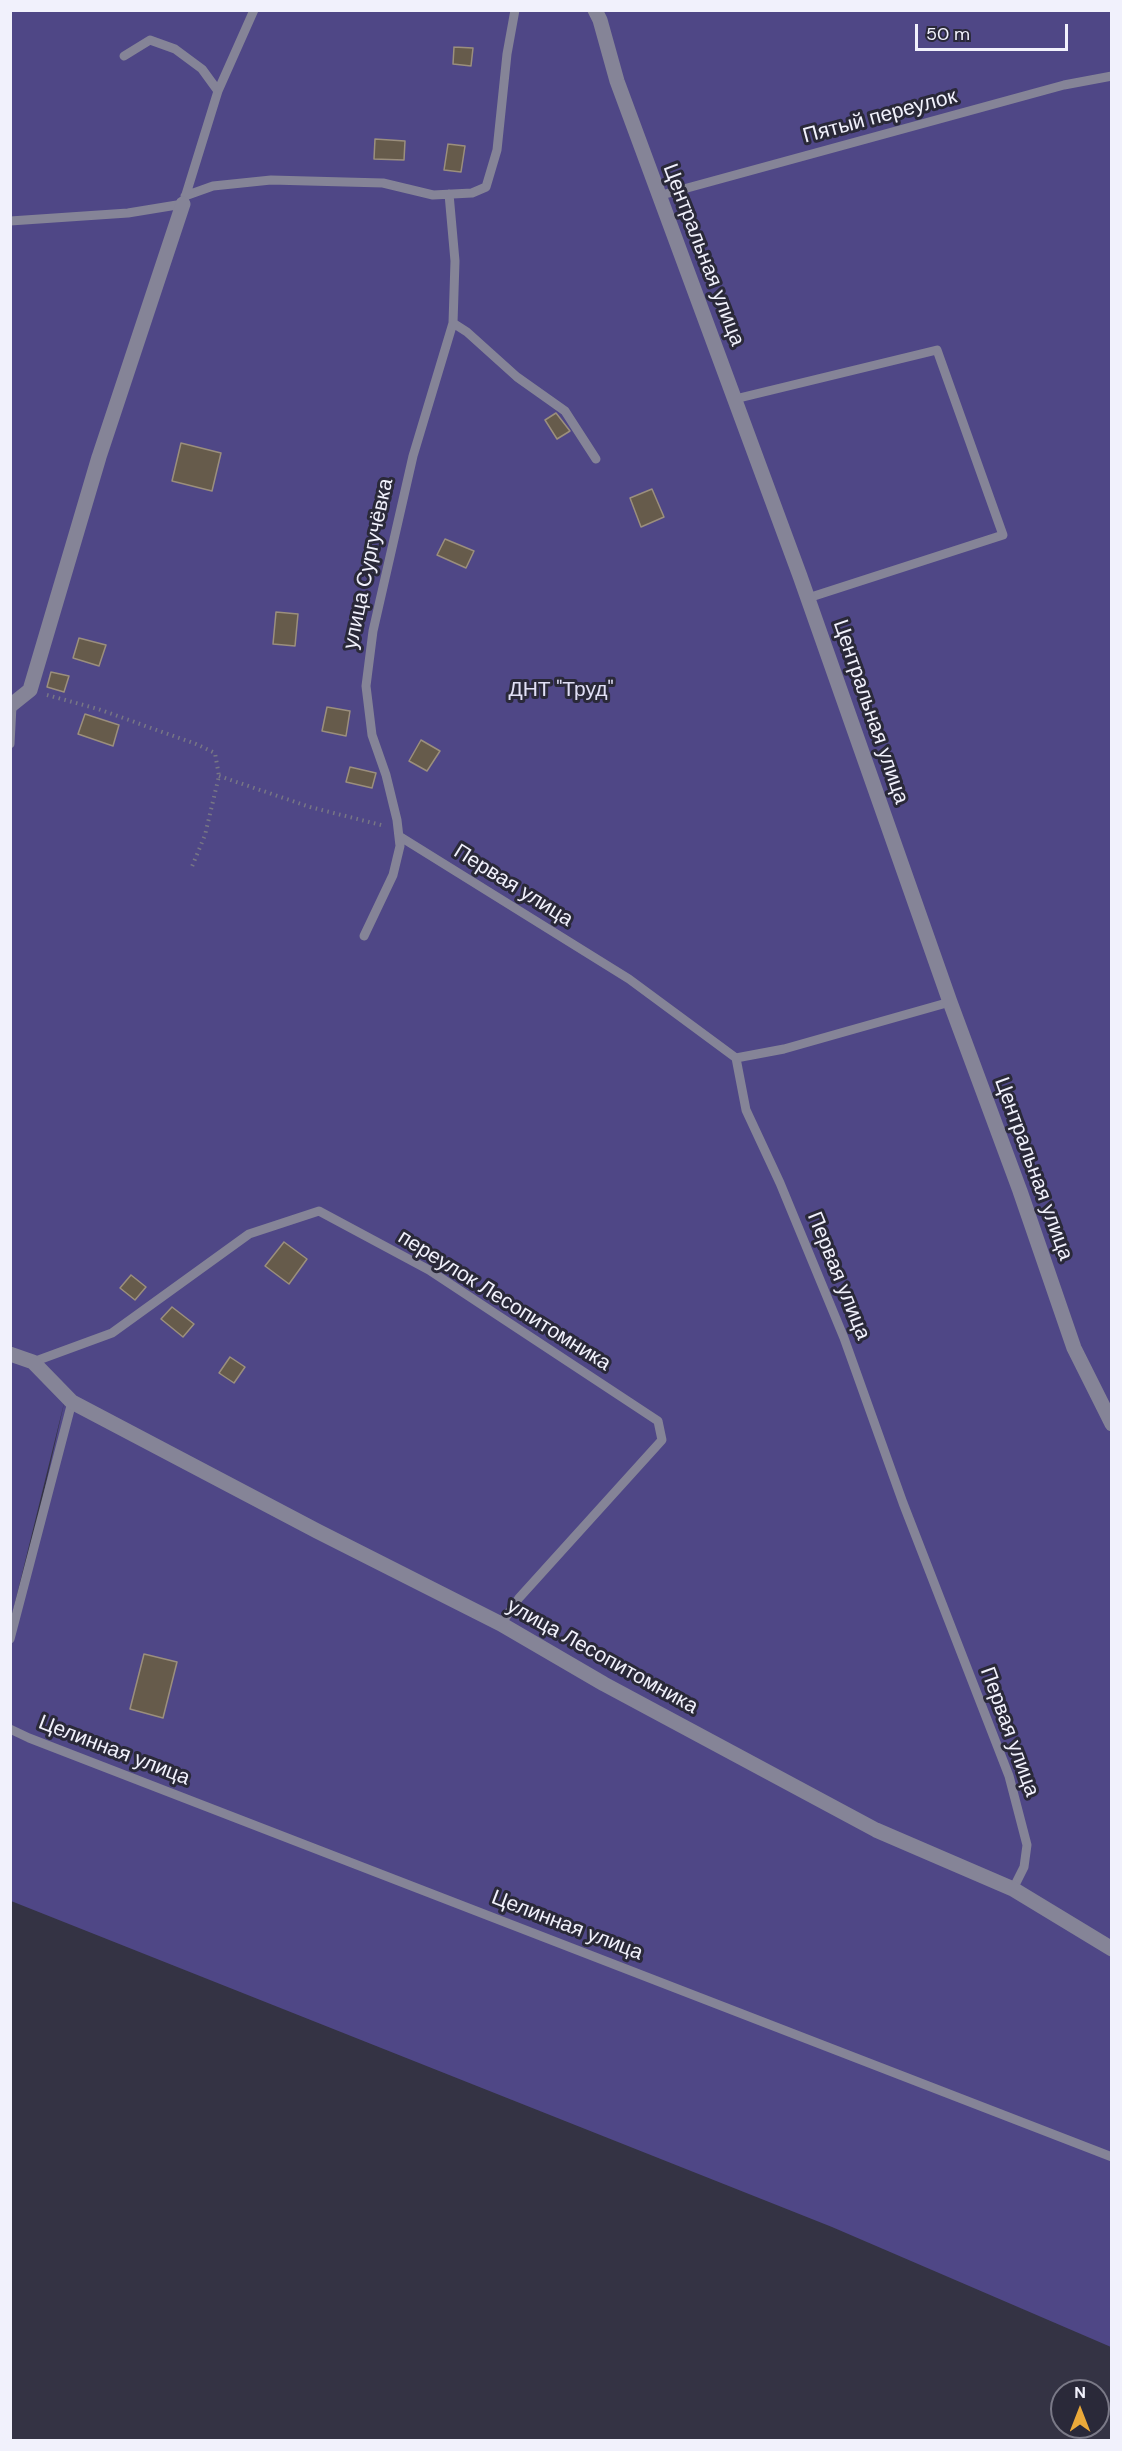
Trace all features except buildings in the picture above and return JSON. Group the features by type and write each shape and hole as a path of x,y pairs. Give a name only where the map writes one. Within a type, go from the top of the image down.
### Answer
{"street":[{"name":"Центральная улица","path":"595,10 600,20 617,81 658,196 808,598 1074,1348 1112,1424"},
{"path":"11,706 30,690 99,457 184,200"},
{"path":"10,1354 33,1362 72,1402"},
{"name":"улица Лесопитомника","path":"72,1402 317,1531 501,1624 603,1684 876,1830 1013,1889 1112,1949"}],"lane":[{"path":"184,200 218,91 254,10"},
{"path":"10,221 128,213 184,200 213,186 271,180 383,183 433,195 472,193 486,187 497,150 507,54 515,10"},
{"path":"124,56 150,40 175,49 202,69 218,91"},
{"name":"Пятый переулок","path":"658,196 1064,85 1112,76"},
{"name":"улица Сургучёвка","path":"364,936 393,875 400,846 386,775 372,735 366,686 373,631 413,456 453,323 454,261 449,194"},
{"path":"453,323 467,332 518,377 564,411 596,459"},
{"path":"735,399 937,350 1003,535 808,598"},
{"path":"10,744 11,706"},
{"name":"Первая улица","path":"398,831 629,979 736,1058 746,1110 780,1183 844,1338 903,1503 1009,1776 1027,1845 1024,1867 1013,1889"},
{"path":"736,1058 784,1049 950,1002"},
{"name":"переулок Лесопитомника","path":"33,1362 112,1332 249,1234 319,1211 429,1270 658,1421 662,1440 519,1598 501,1624"},
{"path":"10,1639 72,1402"},
{"name":"Целинная улица","path":"10,1729 1112,2157"}],"path":[{"path":"30,690 98,709 196,744 214,753 219,776 205,835 191,869"},
{"path":"219,776 310,807 391,827 398,831"}],"green space":[{"name":"ДНТ \"Труд\"","path":"11,11 1111,11 1111,2347 832,2227 11,1901 11,1638 65,1399 11,1619"}]}
